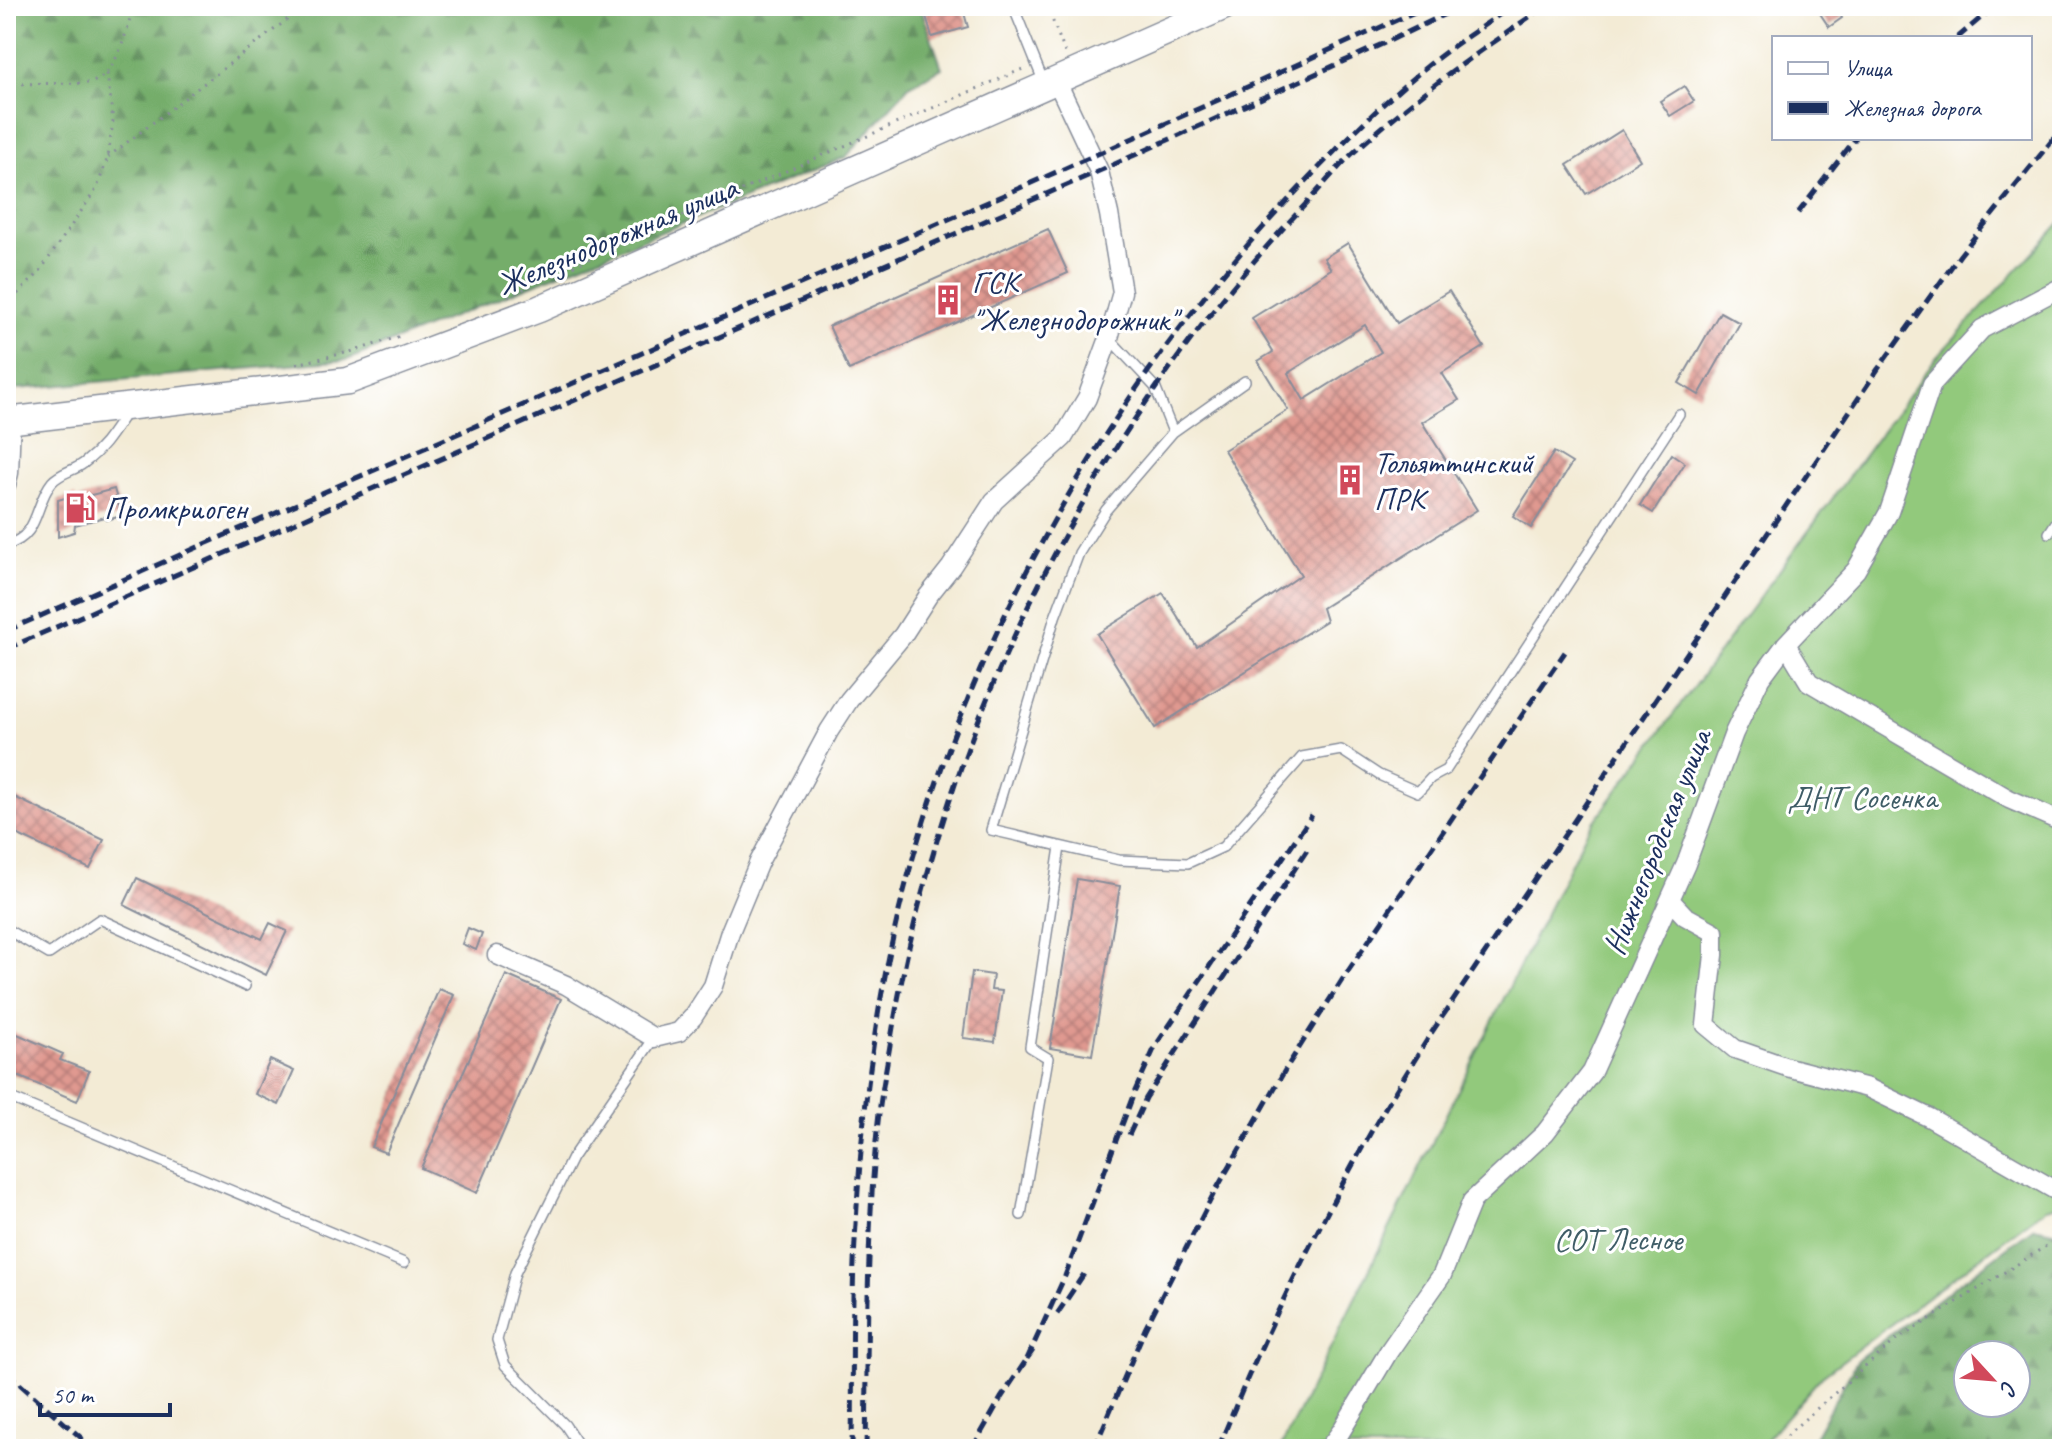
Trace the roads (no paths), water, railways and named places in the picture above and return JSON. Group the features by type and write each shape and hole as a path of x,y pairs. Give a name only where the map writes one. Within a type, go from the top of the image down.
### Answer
{"main road":[{"name":"Железнодорожная улица","path":"9,420 348,381 539,309 1225,6"}],"street":[{"path":"497,955 566,985 654,1038 679,1032 713,986 730,932 759,862 829,731 849,700 903,635 994,501 1063,438 1087,398 1122,292 1109,214 1093,156 1051,84"},
{"name":"Нижнегородская улица","path":"1328,1449 1389,1351 1442,1275 1472,1201 1545,1133 1592,1072 1686,864 1734,733 1760,679 1786,644 1856,570 1889,512 1932,384 1982,329 2062,287"},
{"path":"6,485 9,473 9,420"},
{"path":"1786,644 1809,682 2009,799 2062,822"},
{"path":"1670,900 1685,916 1714,932 1706,1025 1735,1049 1787,1067 1868,1088 1930,1118 2062,1194"}],"lane":[{"path":"1013,6 1051,84"},
{"path":"1109,338 1155,387 1173,432"},
{"path":"1245,381 1173,432 1106,510 1079,553 1055,617 991,830 1119,860 1188,863 1223,847 1302,757 1341,750 1379,775 1418,792 1431,778 1446,770 1679,414"},
{"path":"6,545 27,533 53,482 104,447 131,406"},
{"path":"2049,533 2062,513"},
{"path":"1021,1215 1048,1058 1030,1047 1060,847"},
{"path":"6,929 49,954 100,919 245,986"},
{"path":"581,1449 565,1425 505,1365 497,1340 515,1273 572,1158 654,1038"},
{"path":"6,1096 404,1263"}],"railway":[{"path":"6,631 1093,156 1428,6"},
{"path":"6,649 1099,171 1462,6"},
{"path":"852,1449 856,1224 865,1108 877,1021 906,882 940,774 981,668 1030,565 1086,465 1149,370 1218,280 1292,196 1376,111 1440,56 1512,6"},
{"path":"866,1449 872,1197 879,1113 891,1039 914,924 946,811 987,700 1035,593 1090,490 1154,391 1224,297 1353,153 1438,82 1547,6"},
{"path":"1959,36 1995,6"},
{"path":"1218,1449 1267,1335 1322,1223 1369,1135 1430,1035 1878,369 1960,255 2062,128"},
{"path":"1798,213 1854,140"},
{"path":"2058,159 2062,154"},
{"path":"1094,1449 1145,1329 1213,1195 1285,1070 1344,977 1565,652"},
{"path":"1027,1359 1065,1276 1134,1093 1156,1045 1312,815"},
{"path":"1129,1135 1146,1098 1309,847"},
{"path":"1057,1314 1086,1271"},
{"path":"972,1449 1033,1350"},
{"path":"6,1372 94,1449"}],"place":[{"name":"ГСК \"Железнодорожник\"","path":"948,300"},
{"name":"Тольяттинский ПРК","path":"1350,480"},
{"name":"Промкриоген","path":"80,508"}],"park label":[{"name":"ДНТ Сосенка","path":"1862,797"},
{"name":"СОТ Лесное","path":"1618,1239"}]}
